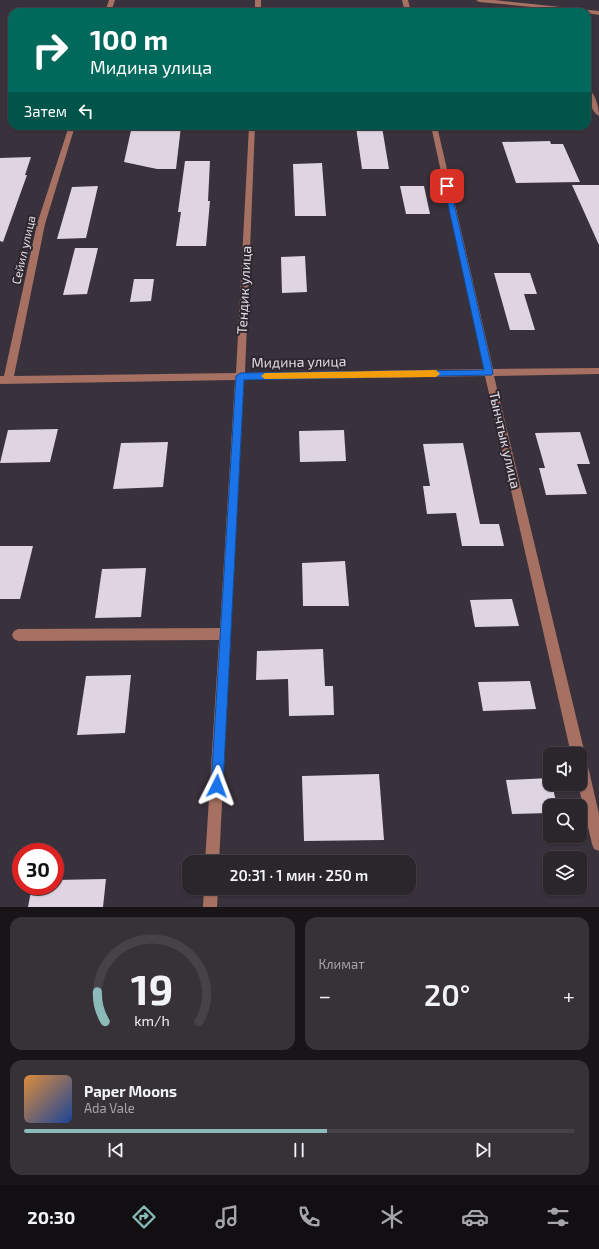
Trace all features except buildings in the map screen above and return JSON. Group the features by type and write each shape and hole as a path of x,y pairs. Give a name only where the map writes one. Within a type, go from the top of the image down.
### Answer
{"street":[{"path":"479,0 533,8"},
{"path":"591,98 599,114"},
{"name":"Сейил улица","path":"4,381 41,224 71,130"},
{"name":"Тендик улица","path":"212,855 240,376 252,130"},
{"name":"Тынчтык улица","path":"435,130 489,373 576,747"},
{"name":"Мидина улица","path":"4,381 599,371"},
{"path":"18,635 225,634"},
{"path":"587,791 599,844"},
{"path":"210,907 211,895"}],"slow traffic":[{"path":"265,376 436,374"}],"route":[{"path":"217,786 240,376 489,373 447,186"}]}
